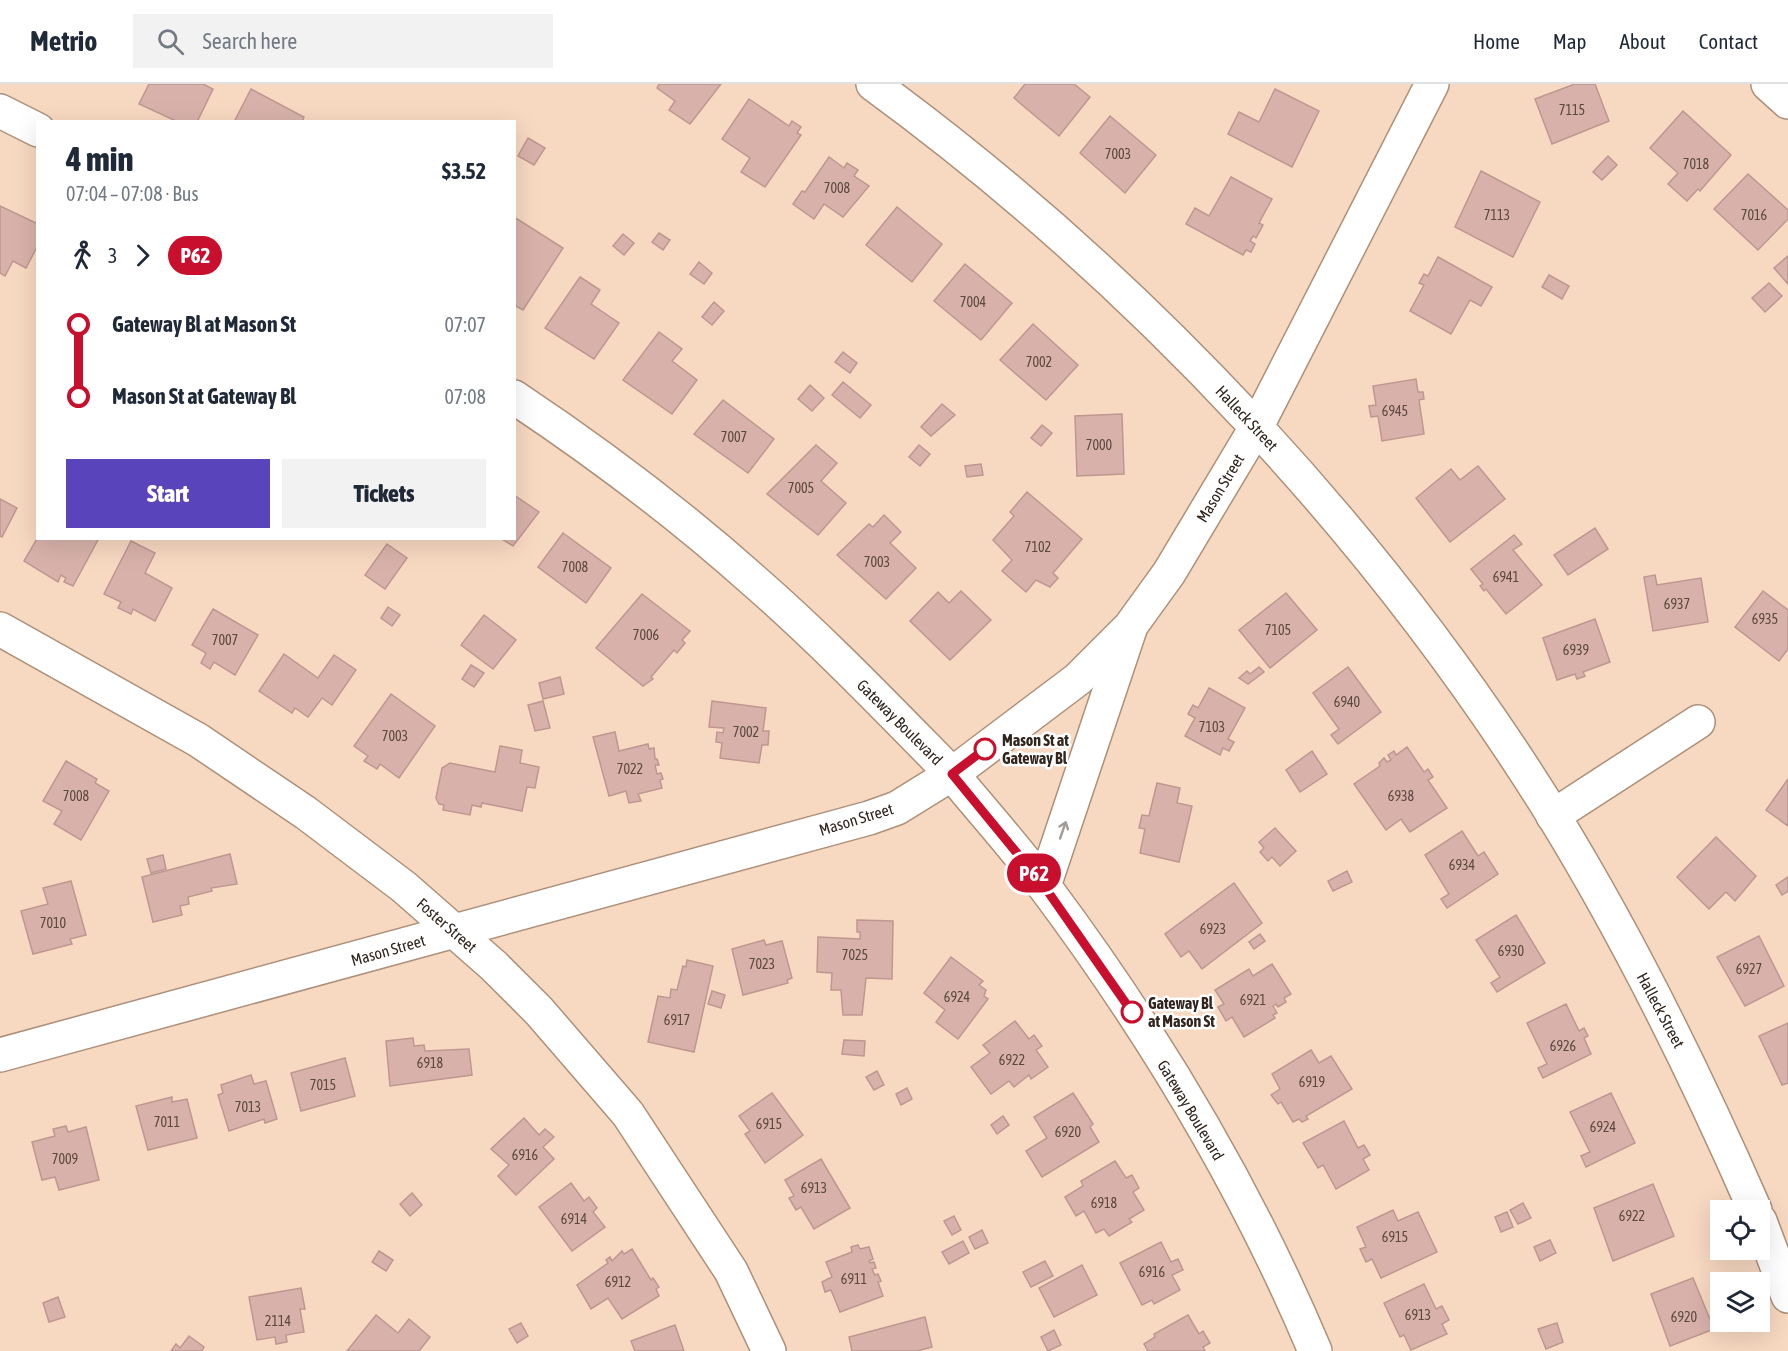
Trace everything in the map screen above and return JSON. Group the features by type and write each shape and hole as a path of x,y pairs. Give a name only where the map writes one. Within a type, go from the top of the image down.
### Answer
{"street":[{"name":"Halleck Street","path":"873,84 968,157 1050,226 1170,339 1257,426 1358,545 1425,630 1492,723 1553,816 1686,1057 1750,1200"},
{"name":"Mason Street","path":"0,1055 869,818 897,808 952,774 1078,679 1130,627 1169,573 1257,426 1432,84"},
{"path":"1768,84 1788,102"},
{"path":"0,111 36,129"},
{"name":"Gateway Boulevard","path":"516,398 586,444 676,514 753,580 827,648 952,774 1044,886 1132,1012 1198,1119 1255,1222 1315,1351"},
{"path":"1044,886 1130,627"},
{"name":"Foster Street","path":"0,629 208,747 306,813 404,887 494,966 539,1011 628,1114 731,1271 769,1351"},
{"path":"1553,816 1698,722"},
{"path":"1770,1248 1788,1296"}],"building":[{"path":"149,84 203,84 213,89 198,120 174,120 139,104"},
{"path":"659,84 721,84 690,124 669,110 675,101 657,88"},
{"path":"1025,84 1074,84 1090,97 1059,136 1014,98"},
{"path":"1575,84 1595,84 1609,121 1552,144 1535,99"},
{"path":"251,89 304,117 303,120 235,120"},
{"path":"1275,89 1319,111 1292,167 1228,134 1239,112 1259,122"},
{"path":"749,99 789,126 792,121 801,127 797,133 801,135 765,187 741,172 750,158 722,139"},
{"path":"1683,111 1731,155 1700,191 1698,189 1687,201 1668,184 1678,173 1650,148"},
{"path":"1110,116 1156,155 1125,193 1080,153"},
{"path":"528,138 545,148 534,165 518,156"},
{"path":"1608,156 1617,165 1602,180 1593,172"},
{"path":"829,157 844,168 847,163 858,170 854,176 869,186 843,217 824,204 814,219 793,204 802,191 805,192"},
{"path":"1481,171 1540,202 1513,257 1455,227"},
{"path":"1748,174 1788,210 1788,219 1758,250 1714,209"},
{"path":"1231,177 1272,199 1259,223 1263,225 1256,238 1253,236 1250,241 1255,244 1251,252 1246,250 1243,255 1186,224 1195,208 1209,216"},
{"path":"0,206 36,223 36,249 26,268 13,261 5,276 0,273"},
{"path":"897,207 942,244 912,282 866,245"},
{"path":"516,218 563,248 523,310 516,306"},
{"path":"659,233 670,240 663,250 652,242"},
{"path":"623,234 634,243 624,255 613,246"},
{"path":"1788,256 1788,284 1774,268"},
{"path":"1438,257 1492,287 1481,306 1470,300 1451,334 1410,311 1424,285 1419,283 1424,274 1428,276"},
{"path":"699,262 712,273 704,284 690,274"},
{"path":"965,264 1012,303 981,340 934,301"},
{"path":"1549,275 1569,286 1562,299 1542,287"},
{"path":"580,277 600,290 591,304 619,323 594,359 545,328"},
{"path":"1769,283 1782,296 1765,312 1752,298"},
{"path":"714,302 724,311 712,325 702,317"},
{"path":"1033,324 1078,365 1046,400 1000,360"},
{"path":"659,332 682,349 672,361 697,380 672,414 623,380"},
{"path":"843,352 857,363 850,373 835,362"},
{"path":"1416,379 1418,392 1423,392 1424,399 1419,400 1424,434 1382,441 1378,416 1371,417 1369,406 1376,405 1373,386"},
{"path":"843,382 871,405 860,418 832,395"},
{"path":"810,385 824,398 812,411 798,399"},
{"path":"723,400 774,439 748,473 694,434"},
{"path":"942,404 955,415 931,436 921,427"},
{"path":"1122,414 1124,474 1077,476 1075,416"},
{"path":"1042,425 1052,433 1041,446 1031,438"},
{"path":"816,445 837,463 821,481 846,503 818,535 767,494"},
{"path":"919,445 930,454 920,466 909,457"},
{"path":"981,464 983,475 967,477 965,466"},
{"path":"1478,466 1505,499 1450,542 1416,498 1451,469 1460,480"},
{"path":"1027,492 1082,539 1053,573 1058,578 1050,587 1036,580 1026,592 1002,571 1012,560 993,540 1014,516 1010,512"},
{"path":"516,496 539,512 513,546 503,540 516,540"},
{"path":"0,499 17,508 2,537 0,536"},
{"path":"884,515 901,532 890,543 916,568 886,599 837,555 869,524 873,527"},
{"path":"1595,528 1608,549 1568,575 1554,555"},
{"path":"563,533 611,568 586,603 538,567"},
{"path":"1514,535 1522,544 1513,550 1542,585 1506,614 1486,589 1484,591 1480,586 1483,584 1471,569"},
{"path":"36,540 98,540 73,586 64,582 66,578 61,575 58,582 24,561"},
{"path":"131,541 155,553 145,573 172,588 155,621 133,609 131,614 118,608 121,602 104,594"},
{"path":"387,544 407,558 385,589 365,575"},
{"path":"1655,575 1657,585 1701,578 1708,622 1653,631 1644,577"},
{"path":"961,591 991,620 950,660 910,621 938,592 949,603"},
{"path":"1763,591 1788,610 1788,649 1779,661 1735,627"},
{"path":"1286,593 1317,630 1270,668 1239,630"},
{"path":"642,594 690,631 682,640 685,643 677,653 674,650 651,677 653,679 643,686 596,648"},
{"path":"388,607 400,615 392,626 381,618"},
{"path":"213,609 258,635 235,675 214,662 210,669 201,663 206,653 192,645"},
{"path":"484,615 516,640 493,669 461,645"},
{"path":"1595,619 1610,662 1583,672 1585,676 1577,679 1575,674 1557,680 1543,638"},
{"path":"284,654 318,678 334,655 356,670 332,705 322,698 308,717 295,708 292,713 259,691"},
{"path":"471,665 484,673 474,687 462,679"},
{"path":"1259,667 1264,672 1248,684 1239,678 1247,671 1250,674"},
{"path":"1348,667 1381,712 1338,744 1331,735 1339,729 1313,693"},
{"path":"560,677 564,694 543,699 539,683"},
{"path":"1209,688 1245,708 1228,739 1234,742 1229,751 1223,748 1220,755 1185,736 1195,718 1188,714 1193,705 1198,708"},
{"path":"391,694 435,726 399,778 380,764 377,769 364,761 368,756 354,746"},
{"path":"543,701 550,728 535,731 528,705"},
{"path":"712,701 766,708 763,731 769,731 768,745 762,745 759,763 720,758 722,743 716,742 717,732 723,733 724,728 709,727"},
{"path":"615,732 619,751 648,744 649,749 654,748 655,759 659,765 655,765 657,774 661,773 663,779 660,780 662,788 638,794 641,801 629,803 626,791 609,796 593,737"},
{"path":"500,746 522,750 520,763 539,767 535,788 527,787 522,811 482,803 481,807 472,805 470,815 443,810 444,805 439,804 436,798 442,768 450,763 495,772"},
{"path":"1407,747 1424,772 1428,769 1433,777 1428,780 1447,808 1410,832 1401,819 1386,830 1354,784 1380,766 1379,763 1384,758 1387,762 1391,760 1388,755 1394,751 1396,755"},
{"path":"1312,751 1327,774 1300,792 1286,770"},
{"path":"66,761 97,779 95,783 109,791 81,840 54,824 62,811 43,801"},
{"path":"1788,779 1788,826 1766,810"},
{"path":"1157,783 1180,788 1177,803 1192,806 1179,862 1140,853 1145,829 1139,828 1142,815 1149,816"},
{"path":"1275,828 1296,851 1280,866 1272,857 1268,861 1260,852 1264,848 1259,842"},
{"path":"1462,831 1478,856 1484,852 1498,874 1447,908 1441,899 1449,894 1425,855"},
{"path":"1716,837 1756,876 1735,901 1726,892 1709,909 1677,877"},
{"path":"230,854 237,884 211,888 212,891 188,897 189,904 180,906 182,915 153,922 142,877"},
{"path":"163,855 166,869 151,873 147,859"},
{"path":"1347,871 1352,882 1333,891 1328,881"},
{"path":"1788,877 1788,891 1782,895 1776,885"},
{"path":"71,881 86,935 70,939 72,944 33,954 21,911 48,904 43,888"},
{"path":"1234,883 1262,923 1202,969 1189,951 1181,957 1165,934"},
{"path":"1516,915 1545,963 1497,992 1491,983 1500,977 1476,940"},
{"path":"857,920 893,921 892,979 866,978 862,1015 843,1015 841,990 831,990 832,973 817,972 818,937 860,939 860,932 857,932"},
{"path":"1260,934 1265,941 1254,949 1249,942"},
{"path":"1759,936 1784,986 1745,1006 1717,957"},
{"path":"764,940 766,945 782,941 792,978 787,980 788,983 743,995 732,949"},
{"path":"951,957 983,981 979,985 986,990 984,996 988,999 958,1039 936,1022 945,1010 924,993"},
{"path":"687,960 713,966 694,1052 648,1042 658,996 670,998 671,989 677,990 683,966 686,967"},
{"path":"1272,964 1291,994 1284,998 1286,1002 1278,1007 1276,1004 1273,1006 1277,1013 1273,1015 1275,1018 1244,1037 1232,1017 1226,1021 1218,1007 1224,1004 1215,990 1249,969 1253,976"},
{"path":"712,991 725,995 721,1008 708,1004"},
{"path":"1566,1004 1579,1031 1584,1028 1588,1036 1584,1038 1591,1054 1543,1078 1538,1068 1547,1064 1527,1023"},
{"path":"1015,1021 1029,1039 1034,1035 1042,1046 1036,1050 1048,1067 1031,1079 1029,1075 1014,1087 1009,1081 991,1094 971,1067 990,1053 983,1045"},
{"path":"1788,1023 1788,1083 1782,1085 1759,1036"},
{"path":"413,1038 414,1046 424,1045 425,1051 469,1049 472,1075 390,1086 386,1041"},
{"path":"844,1040 865,1041 864,1056 842,1054"},
{"path":"1311,1050 1319,1063 1331,1056 1352,1089 1306,1116 1308,1119 1293,1122 1281,1102 1278,1104 1271,1095 1280,1089 1272,1074"},
{"path":"345,1058 355,1096 301,1111 291,1073"},
{"path":"877,1071 884,1085 874,1090 866,1077"},
{"path":"251,1075 254,1084 266,1081 277,1119 265,1123 264,1119 229,1131 218,1095 223,1093 221,1085"},
{"path":"907,1088 912,1099 901,1105 896,1094"},
{"path":"772,1093 803,1135 765,1163 745,1134 750,1131 739,1116"},
{"path":"1073,1093 1093,1124 1090,1127 1099,1142 1042,1177 1026,1151 1047,1138 1034,1117"},
{"path":"1611,1093 1635,1143 1586,1167 1581,1156 1590,1152 1570,1112"},
{"path":"172,1097 172,1102 187,1099 197,1138 148,1150 136,1106"},
{"path":"1003,1116 1009,1125 997,1134 991,1125"},
{"path":"524,1118 539,1135 545,1129 554,1137 543,1147 554,1159 516,1195 498,1176 509,1165 491,1149"},
{"path":"1344,1121 1358,1148 1364,1145 1370,1155 1363,1159 1369,1170 1336,1189 1323,1165 1318,1168 1303,1143"},
{"path":"66,1126 68,1132 86,1127 99,1180 59,1190 55,1177 42,1180 32,1142 55,1136 53,1129"},
{"path":"821,1159 850,1208 814,1229 801,1207 796,1210 789,1198 794,1196 785,1180"},
{"path":"1115,1161 1126,1178 1132,1175 1139,1188 1133,1192 1144,1210 1129,1219 1132,1222 1109,1236 1104,1229 1096,1233 1084,1211 1076,1216 1065,1197 1083,1186 1081,1181"},
{"path":"571,1183 584,1201 589,1197 597,1208 593,1212 605,1227 572,1251 539,1207"},
{"path":"1653,1184 1674,1236 1613,1261 1594,1208"},
{"path":"412,1193 422,1205 410,1216 400,1204"},
{"path":"1523,1203 1531,1218 1518,1224 1510,1210"},
{"path":"1393,1210 1398,1221 1418,1212 1437,1252 1381,1278 1372,1259 1366,1262 1360,1249 1366,1247 1357,1227"},
{"path":"1507,1212 1513,1227 1501,1232 1495,1217"},
{"path":"954,1216 961,1230 952,1235 944,1221"},
{"path":"982,1230 988,1243 975,1249 969,1237"},
{"path":"1550,1240 1556,1253 1540,1261 1534,1247"},
{"path":"963,1241 969,1253 949,1264 942,1252"},
{"path":"1161,1242 1171,1262 1178,1259 1183,1270 1172,1275 1180,1290 1154,1304 1152,1300 1142,1305 1120,1263"},
{"path":"858,1245 860,1249 869,1247 873,1259 869,1261 874,1262 876,1268 872,1269 881,1281 878,1282 883,1296 840,1312 831,1290 825,1292 822,1282 832,1277 826,1262 852,1252 851,1247"},
{"path":"632,1249 651,1280 653,1278 659,1287 656,1289 659,1296 622,1319 608,1298 591,1309 577,1285 608,1263 606,1260 610,1257 612,1261 622,1251 624,1254"},
{"path":"379,1251 393,1260 386,1271 372,1262"},
{"path":"1045,1261 1053,1276 1031,1287 1023,1272"},
{"path":"1082,1265 1097,1295 1054,1317 1039,1288"},
{"path":"1693,1278 1710,1319 1710,1331 1670,1346 1651,1294"},
{"path":"1424,1284 1436,1309 1442,1306 1449,1320 1442,1324 1447,1334 1411,1350 1404,1335 1400,1337 1384,1303"},
{"path":"301,1288 305,1309 300,1309 304,1332 286,1335 287,1342 276,1344 275,1337 257,1340 249,1297"},
{"path":"58,1297 65,1317 49,1322 43,1303"},
{"path":"376,1315 398,1333 409,1319 430,1337 419,1351 347,1351"},
{"path":"1188,1315 1199,1334 1203,1331 1210,1343 1203,1347 1205,1351 1148,1351 1144,1344 1155,1337 1154,1334"},
{"path":"925,1317 932,1347 917,1351 852,1351 849,1337"},
{"path":"521,1323 528,1336 517,1343 509,1329"},
{"path":"1557,1323 1563,1342 1546,1349 1538,1329"},
{"path":"675,1325 684,1351 635,1351 631,1341"},
{"path":"1054,1330 1061,1345 1048,1351 1041,1337"},
{"path":"189,1336 204,1347 202,1351 171,1351 176,1344 180,1348"}],"bus line":[{"name":"P62","path":"985,749 952,774 1044,886 1132,1012"}],"place":[{"name":"Mason St at Gateway Bl","path":"985,749"},
{"name":"Gateway Bl at Mason St","path":"1132,1012"}]}
